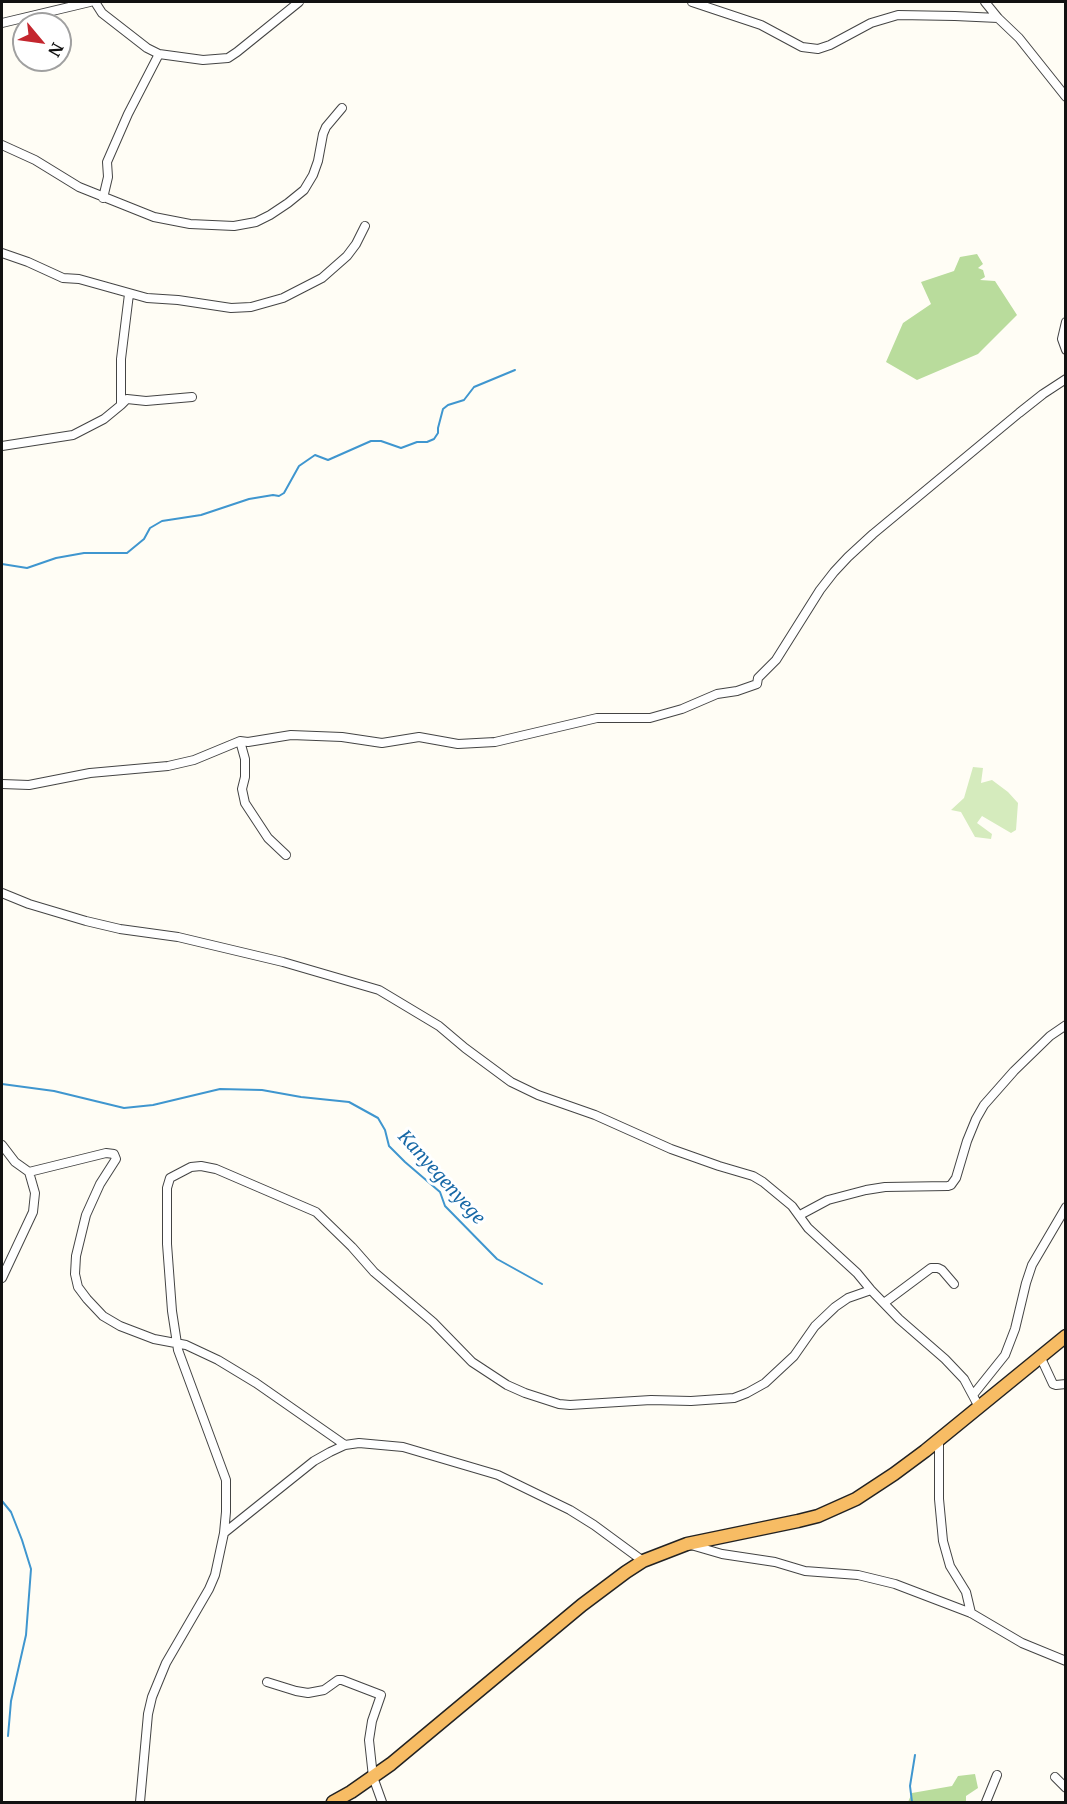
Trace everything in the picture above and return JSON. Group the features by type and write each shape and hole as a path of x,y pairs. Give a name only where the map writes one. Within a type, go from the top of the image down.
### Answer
{"highway":[{"path":"333,1803 391,1764 582,1605 644,1561 687,1544 798,1521 838,1508 856,1499 894,1474 939,1439 976,1401 1065,1336"}],"street":[{"path":"2,23 90,2"},
{"path":"94,2 102,13 147,48 159,54 203,60 228,58 298,2"},
{"path":"692,2 761,25 802,47 818,49 871,23 898,15 998,18"},
{"path":"985,2 993,6 998,18 1018,38 1065,97"},
{"path":"103,198 108,177 106,167 110,154 159,54"},
{"path":"2,145 27,156 79,187 154,217 177,222 234,226 256,222 288,203 304,190 318,161 326,127 342,108"},
{"path":"2,253 63,278 79,279 147,298 231,308 251,307 283,298 322,278 357,244 365,226"},
{"path":"121,405 121,359 129,294"},
{"path":"1065,322 1062,339 1065,350"},
{"path":"2,784 29,785 90,773 168,766 194,760 240,741 248,742 291,735 342,737 382,743 419,737 458,744 495,742 597,718 650,718 682,709 717,694 737,691 757,684 758,678 776,660 820,590 848,557 1019,413 1065,379"},
{"path":"2,446 73,435 104,419 127,399 166,400 192,397"},
{"path":"240,741 245,759 242,789 245,803 268,838 286,855"},
{"path":"2,893 29,904 86,921 120,929 178,937 283,962 379,990 439,1026 511,1082 538,1095 595,1115 671,1149 719,1167 753,1176 774,1190 800,1215 808,1228 945,1359 964,1379 976,1401 1005,1355 1015,1329 1032,1265 1065,1207"},
{"path":"800,1215 828,1200 856,1191 885,1187 951,1185 956,1178 976,1119 984,1105 1014,1071 1050,1036 1065,1025"},
{"path":"2,1145 15,1162 29,1172 35,1193 33,1212 2,1278"},
{"path":"29,1172 106,1153 114,1154 116,1159 100,1184 86,1215 76,1256 75,1274 78,1287 103,1316 138,1334 197,1349 218,1360 256,1383 345,1445"},
{"path":"140,1803 148,1714 152,1697 166,1663 212,1582 224,1533 226,1512 225,1480 176,1343 167,1244 167,1188 170,1178 195,1166 216,1169 316,1212 374,1272 433,1322 472,1362 507,1385 559,1404 651,1400 691,1401 734,1398 747,1394 765,1383 794,1356 815,1326 835,1307 848,1298 871,1290"},
{"path":"884,1303 931,1268 942,1270 954,1284"},
{"path":"1040,1356 1053,1384 1065,1384"},
{"path":"939,1439 939,1499 943,1541 950,1566 966,1592 971,1612"},
{"path":"224,1533 314,1461 345,1445 370,1443 413,1449 498,1475 570,1510 644,1561"},
{"path":"687,1544 722,1554 775,1562 805,1572 876,1578 971,1612 1022,1643 1065,1661"},
{"path":"267,1682 308,1693 328,1689 338,1680 342,1680 381,1695 372,1721 369,1740 373,1777 382,1803"},
{"path":"986,1803 997,1775"},
{"path":"1055,1777 1065,1788"}],"green space":[{"path":"977,254 983,264 978,268 983,270 985,277 980,280 995,281 1017,315 978,354 917,380 886,362 903,323 931,304 921,282 954,271 960,257"},
{"path":"973,767 983,768 981,783 992,780 1018,803 1016,830 1011,833 982,816 977,823 992,834 991,839 975,837 961,812 951,810 964,798"},
{"path":"975,1774 978,1788 966,1796 966,1802 908,1802 912,1793 952,1786 958,1776"}],"waterway":[{"path":"2,564 27,568 56,558 84,553 127,553 144,539 150,528 162,521 201,515 249,499 279,496 284,493 299,466 315,455 328,460 371,441 381,441 401,448 417,442 427,442 434,439 438,433 443,409 464,400 474,387 515,370"},
{"name":"Kanyegenyege","path":"2,1084 54,1091 124,1108 153,1105 220,1089 262,1090 349,1102 378,1118 385,1130 389,1146 440,1192 445,1206 497,1259 542,1284"},
{"path":"2,1501 11,1512 31,1569 26,1635 11,1701 8,1736"},
{"path":"912,1802 910,1786 915,1755"}]}
